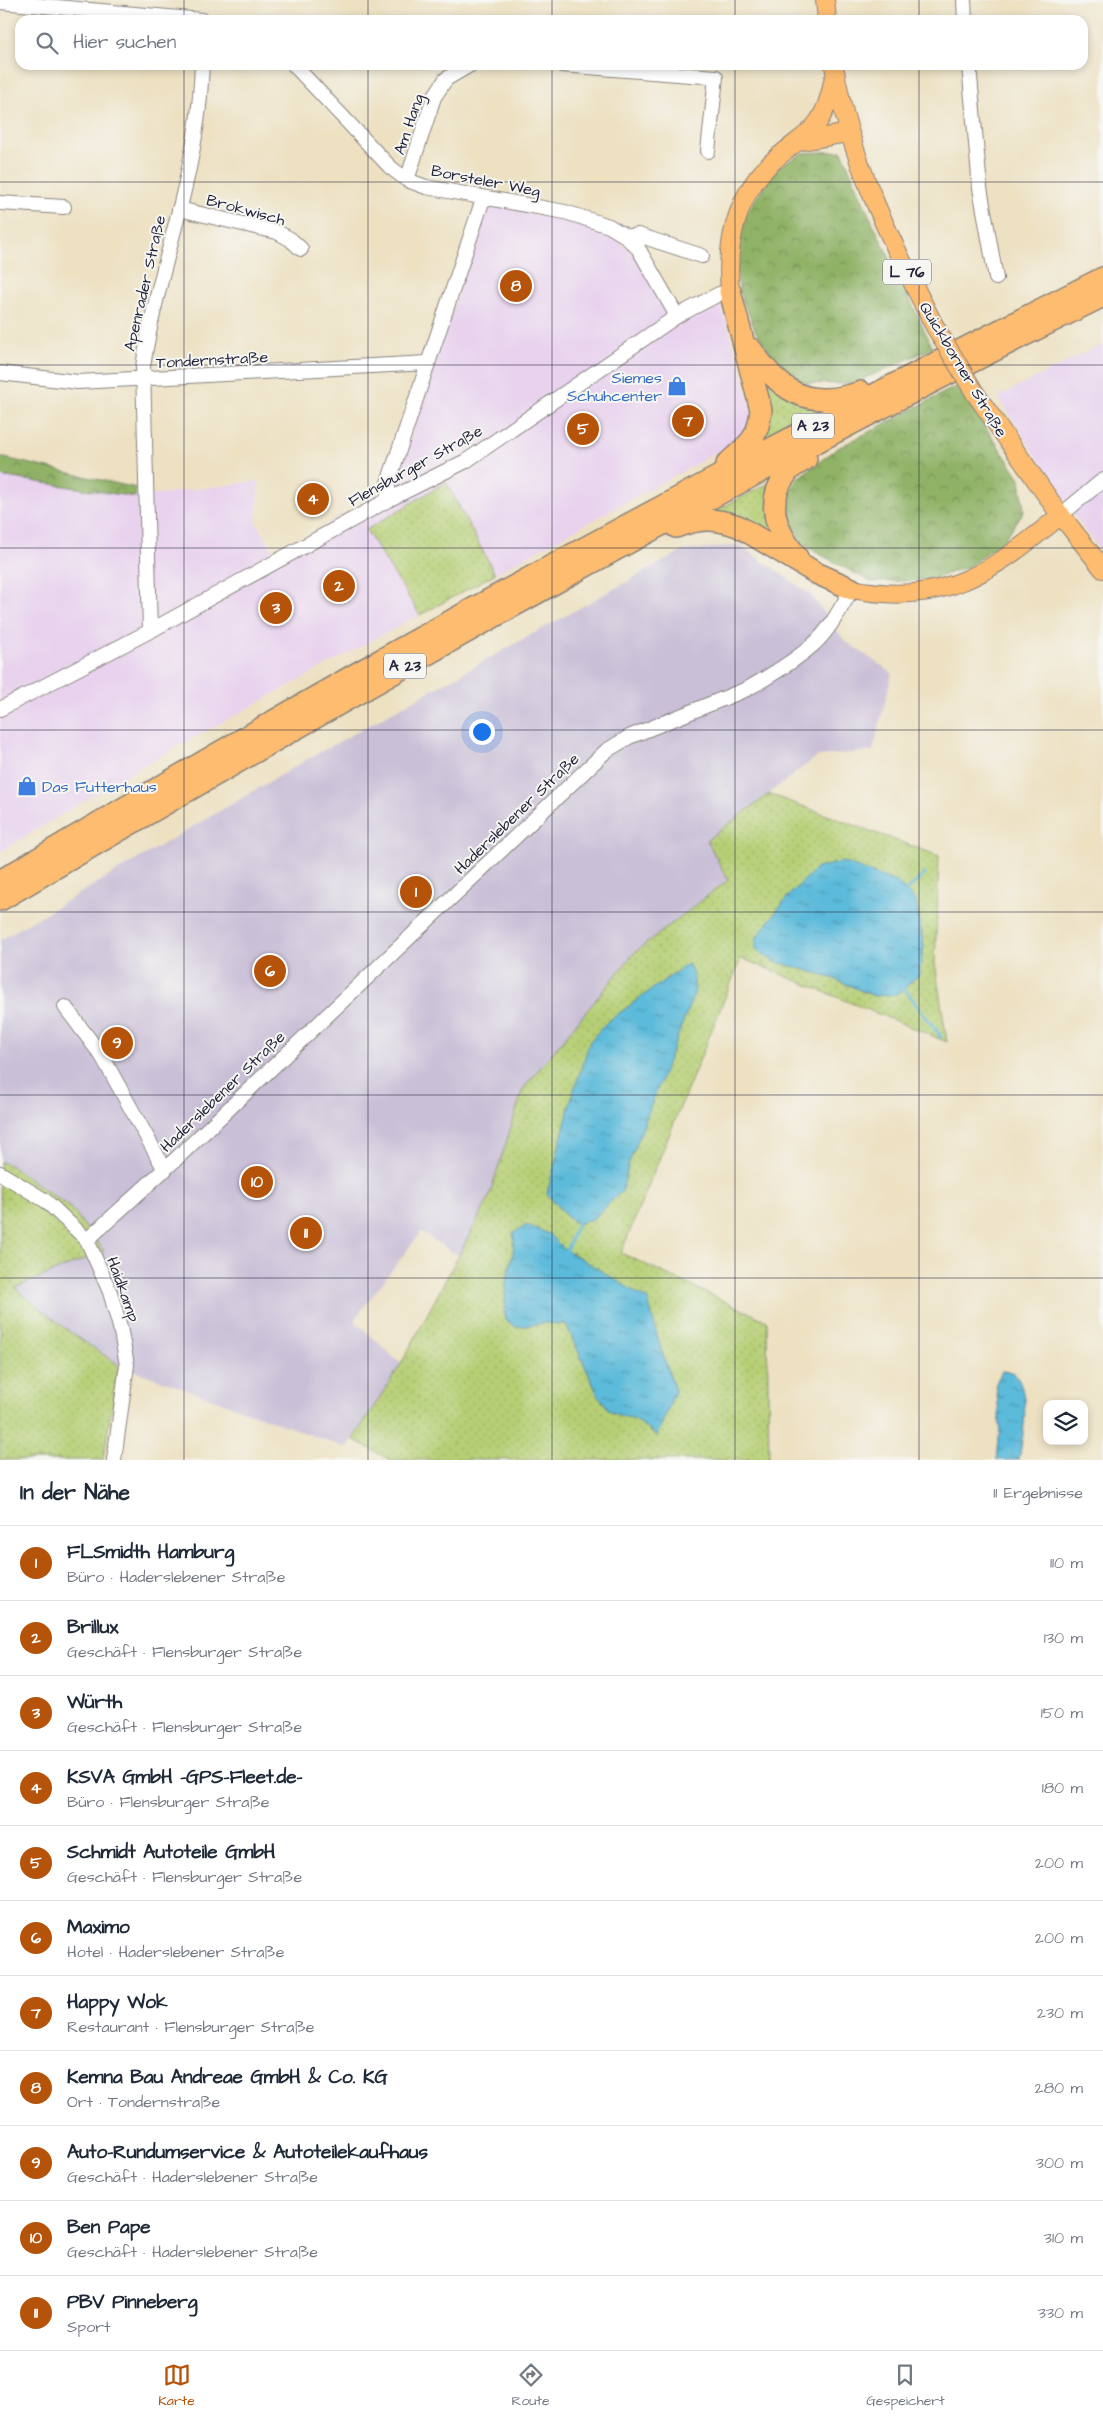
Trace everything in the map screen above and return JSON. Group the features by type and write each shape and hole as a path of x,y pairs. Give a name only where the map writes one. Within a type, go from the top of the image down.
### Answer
{"highway":[{"name":"A 23","path":"0,881 361,671 714,479 913,374 1103,278"},
{"path":"714,479 755,438 760,425 761,410 744,337 730,291"},
{"name":"A 23","path":"0,900 371,685 615,550 855,423 1103,296"},
{"path":"744,337 765,369 784,387 810,399 822,401 844,398 913,374"},
{"path":"804,565 783,539 775,518 774,498 787,472 855,423"},
{"path":"615,550 696,519 725,522 747,531 832,581 852,589"}],"main road":[{"path":"825,0 826,15"},
{"path":"834,15 836,0"},
{"path":"730,291 729,260 731,237 738,212 752,186 768,167 802,141 816,126 829,104 835,70"},
{"name":"Quickborner Straße","path":"835,70 846,125 880,218 934,325 974,393 1061,515 1103,569"},
{"path":"816,126 846,125"},
{"path":"802,141 846,125"},
{"path":"852,589 906,594 952,586 993,567 1061,515"}],"street":[{"path":"964,0 965,15"},
{"path":"0,2 146,15"},
{"name":"Apenrader Straße","path":"150,631 143,380 148,335 179,209 197,123 202,70"},
{"name":"Borsteler Weg","path":"299,70 390,167 407,180 426,187 483,199 565,212 609,226 626,237 638,248 677,316"},
{"name":"Am Hang","path":"407,180 434,97 446,79 461,70"},
{"path":"621,70 716,78 708,151"},
{"path":"969,70 980,188 996,278"},
{"path":"388,500 388,483 483,199"},
{"path":"0,203 64,207"},
{"name":"Brokwisch","path":"179,209 277,232 290,239 301,249"},
{"name":"Borsteler Weg","path":"626,237 638,235 702,256"},
{"name":"Flensburger Straße","path":"0,709 150,631 388,500 466,461 677,316 719,294 730,291"},
{"name":"Tondernstraße","path":"0,373 78,382 143,380 427,363"},
{"path":"1061,515 1103,480"},
{"name":"Haderslebener Straße","path":"87,1240 164,1170 606,751 629,737 728,697 765,679 815,643 833,621 852,589"},
{"name":"Haderslebener Straße","path":"65,1007 102,1056 164,1170"},
{"name":"Haidkamp","path":"0,1173 46,1201 87,1240 110,1292 120,1327 127,1365 114,1460"}],"shaded area":[{"path":"496,205 607,231 642,261 673,328 720,299 753,413 751,434 131,772 0,852 0,476 135,497 259,481 256,522 275,554 395,485 486,208"},
{"path":"1103,344 1103,554 1075,517 998,397"},
{"path":"739,545 810,594 845,641 892,673 873,751 818,756 707,840 728,879 634,953 520,1098 488,1200 459,1256 421,1232 354,1320 401,1364 347,1448 119,1365 70,1332 15,1288 104,1251 11,1166 0,1161 0,940 310,758 682,551"}],"green space":[{"path":"842,151 868,213 933,348 852,384 802,383 777,362 756,332 739,291 736,263 744,216 778,167 803,153"},
{"path":"761,373 827,408 763,441"},
{"path":"957,386 1020,478 1024,511 1004,540 968,567 929,580 871,582 803,545 784,508 796,479 838,448"},
{"path":"0,457 136,488 135,497 0,476"},
{"path":"779,478 778,536 709,514"},
{"path":"446,482 495,574 420,615 366,530"},
{"path":"769,794 939,856 935,963 947,1042 741,958 621,1253 767,1321 769,1460 390,1460 353,1439 401,1364 488,1200 523,1089 634,953 728,880 707,840","holes":["771,920 920,925 924,946 874,996 827,976 756,938","688,964 622,1191 561,1143 572,1096 607,1022","549,1234 566,1251 605,1274 660,1346 675,1391 656,1436 633,1418 621,1416 610,1411 598,1395 566,1324 544,1323 516,1327 505,1319 508,1274 515,1247"]},
{"path":"0,1161 11,1166 70,1207 104,1251 15,1288 70,1332 119,1365 103,1460 0,1460"}],"water":[{"path":"842,862 897,882 916,901 924,946 919,975 897,994 874,996 827,976 773,961 756,949 756,938 789,895 817,868"},
{"path":"688,963 693,973 695,991 629,1163 622,1191 594,1218 578,1224 567,1217 547,1194 572,1096 590,1041 607,1022"},
{"path":"527,1225 549,1234 566,1251 648,1300 660,1346 675,1391 657,1436 633,1418 621,1416 610,1411 598,1395 566,1324 544,1323 516,1327 505,1319 506,1283 513,1252 513,1233"},
{"path":"1002,1371 1013,1372 1023,1390 1025,1414 1019,1460 997,1460 1000,1427 996,1383"}],"waterway":[{"path":"906,891 925,874"},
{"path":"904,988 941,1037"},
{"path":"566,1251 579,1219"}],"place":[{"name":"Kemna Bau Andreae GmbH & Co. KG","path":"516,286"},
{"name":"Siemes Schuhcenter","path":"677,386"},
{"name":"Happy Wok","path":"688,421"},
{"name":"Schmidt Autoteile GmbH","path":"583,429"},
{"name":"KSVA GmbH -GPS-Fleet.de-","path":"313,499"},
{"name":"Brillux","path":"339,586"},
{"name":"Würth","path":"276,608"},
{"name":"Das Futterhaus","path":"27,786"},
{"name":"FLSmidth Hamburg","path":"416,892"},
{"name":"Maximo","path":"270,971"},
{"name":"Auto-Rundumservice & Autoteilekaufhaus","path":"117,1043"},
{"name":"Ben Pape","path":"257,1182"},
{"name":"PBV Pinneberg","path":"306,1233"}]}
